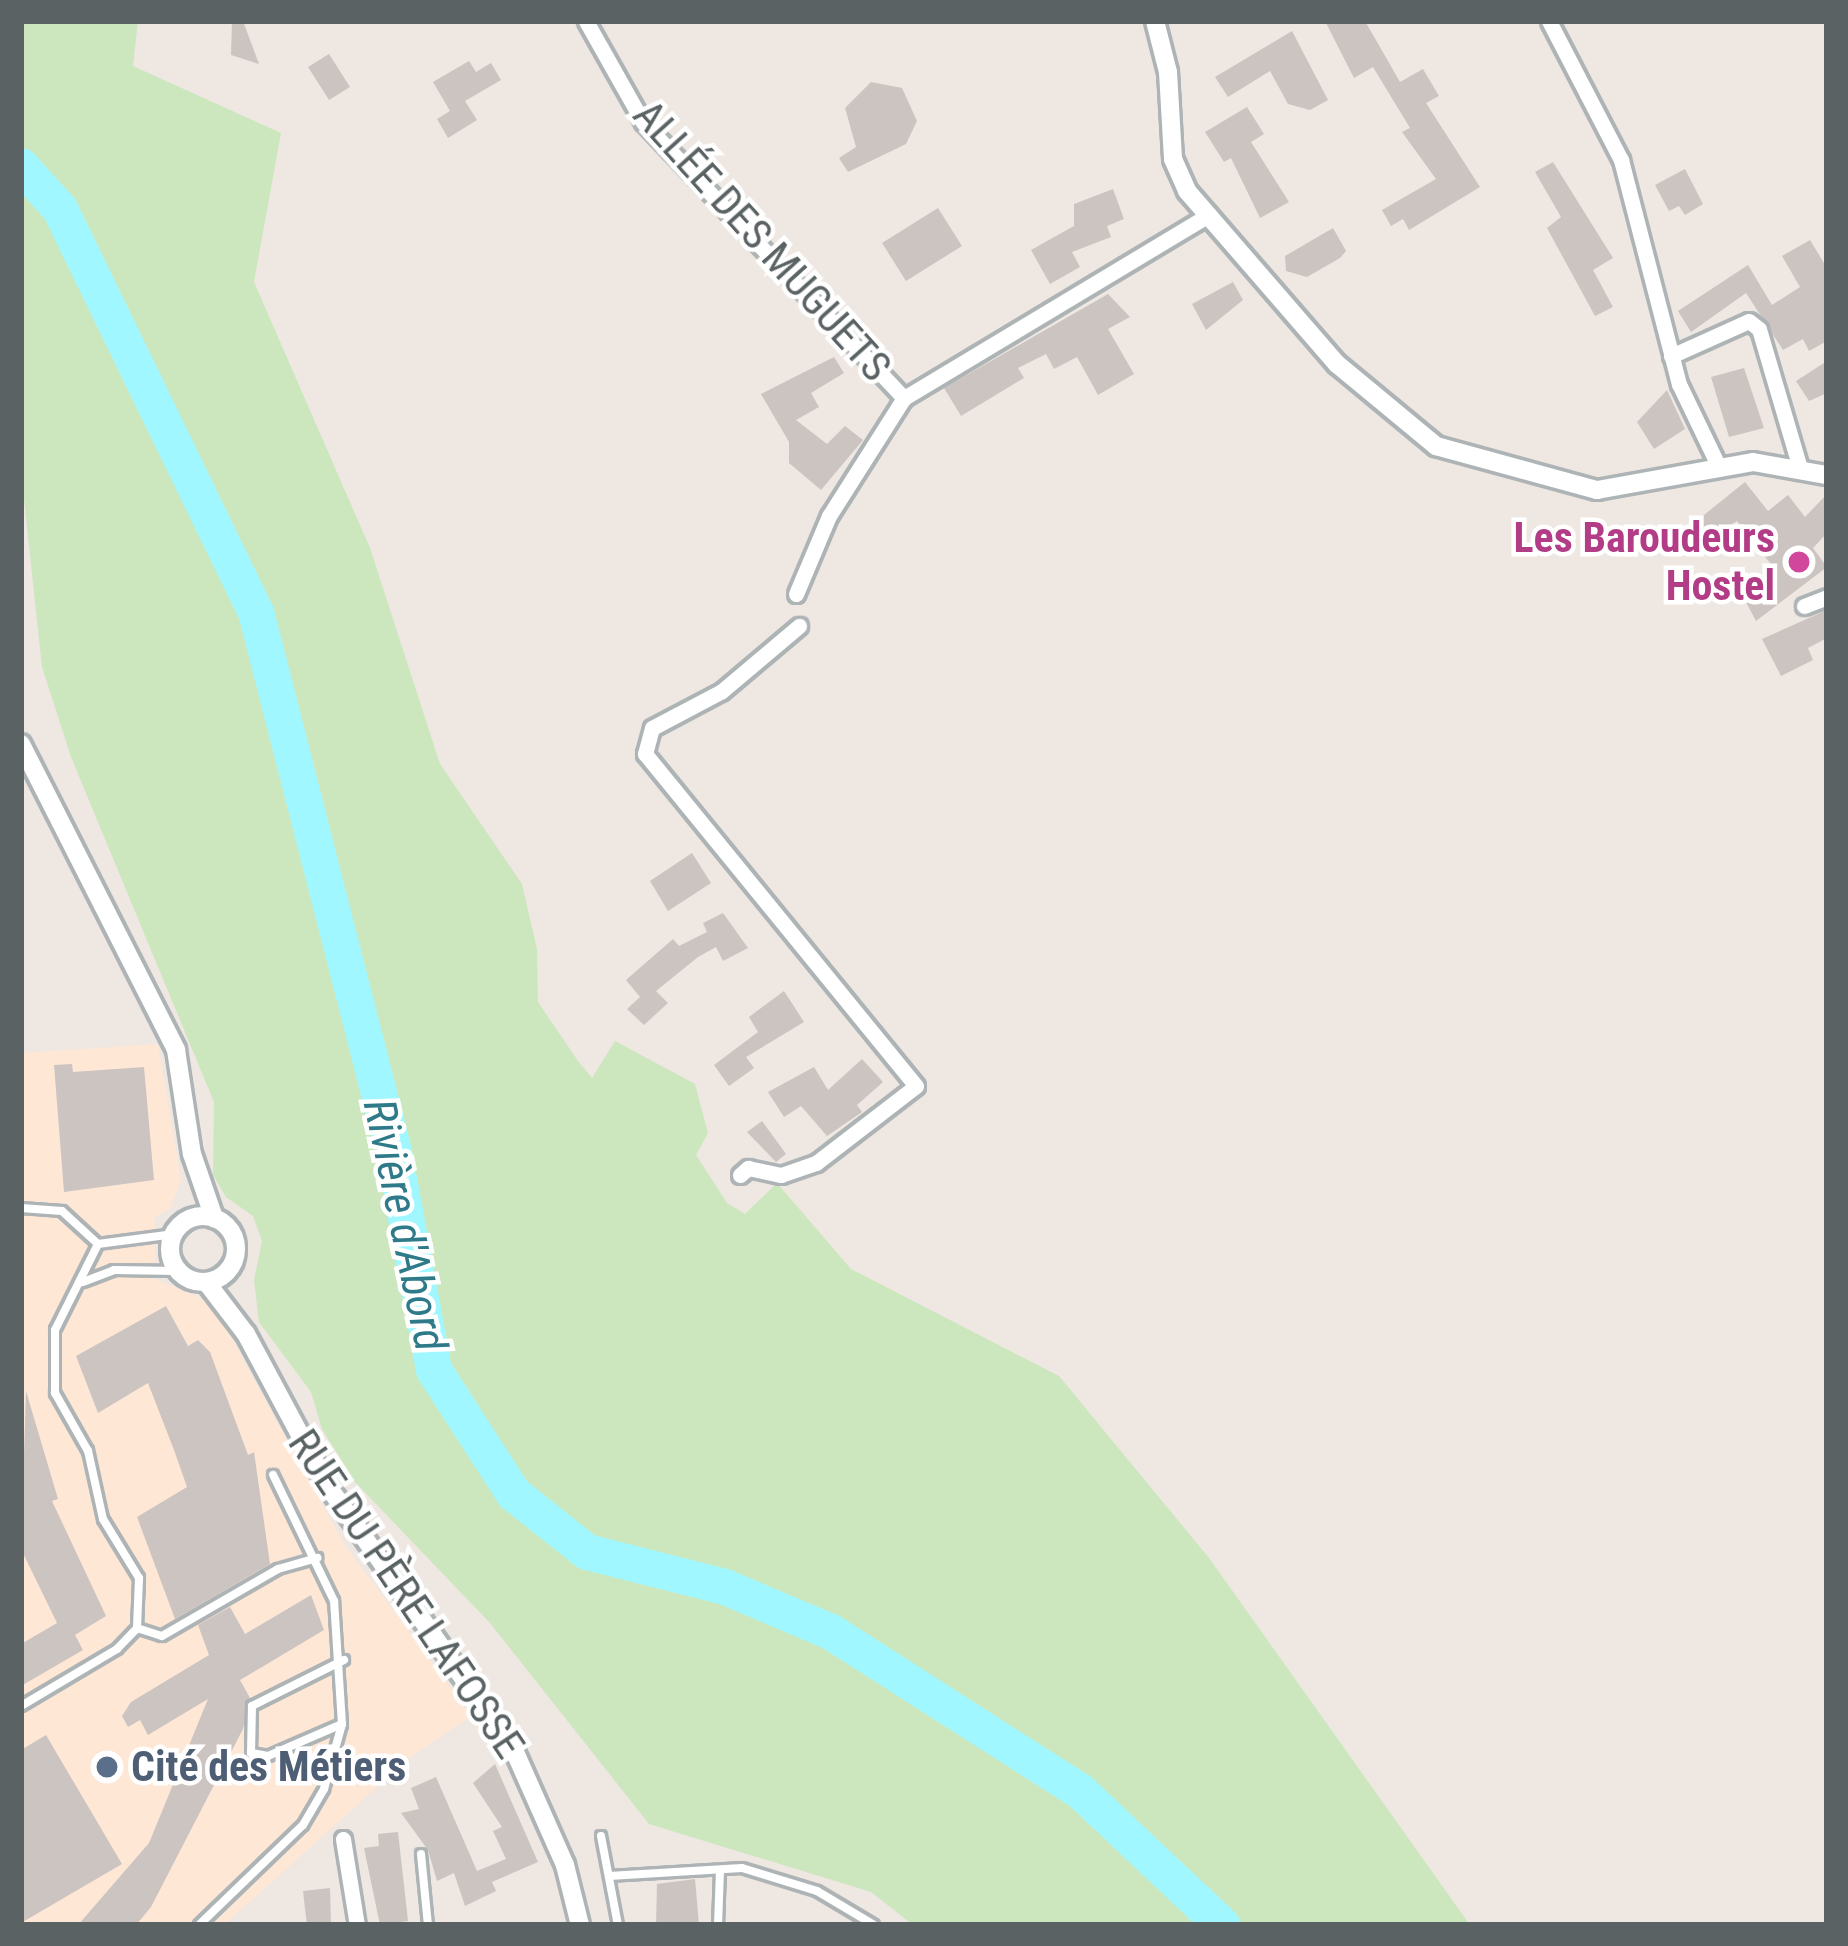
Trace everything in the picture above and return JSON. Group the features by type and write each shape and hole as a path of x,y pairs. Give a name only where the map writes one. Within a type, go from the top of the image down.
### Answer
{"street":[{"name":"ALLÉE DES MUGUETS","path":"586,21 643,122 904,398"},
{"path":"1155,21 1168,71 1173,159 1209,215 1337,364 1436,446 1597,490 1719,467 1798,465 1827,476"},
{"path":"1549,21 1621,160 1671,356 1719,467"},
{"name":"ALLÉE DES MUGUETS","path":"796,594 829,516 904,398 1209,215"},
{"path":"1671,356 1750,321 1759,329 1798,465"},
{"path":"1804,606 1827,597"},
{"path":"740,1175 748,1168 781,1175 816,1163 916,1086 644,754 652,728 722,692 799,626"},
{"path":"21,744 176,1050 192,1154 214,1218 234,1238 231,1268 207,1282 177,1271 192,1154"},
{"path":"180,1228 214,1218"},
{"name":"RUE DU PÈRE LAFOSSE","path":"231,1268 246,1334"},
{"name":"RUE DU PÈRE LAFOSSE","path":"207,1282 246,1334 327,1485 514,1750 566,1864 580,1925"},
{"path":"343,1839 357,1925"}],"lane":[{"path":"21,1208 62,1211 98,1244"},
{"path":"98,1244 180,1228"},
{"path":"21,1706 117,1649 137,1628 139,1578 103,1519 88,1450 55,1393 55,1330 98,1244"},
{"path":"82,1282 114,1270 177,1271"},
{"path":"199,1925 303,1826 324,1789 342,1724 344,1660 334,1601 273,1475"},
{"path":"137,1628 162,1636 278,1570 317,1558"},
{"path":"342,1724 268,1756 251,1753 252,1706 344,1660"},
{"path":"601,1836 618,1925"},
{"path":"421,1854 428,1925"},
{"path":"609,1876 720,1870 817,1892 874,1925"},
{"path":"718,1925 720,1870"}],"shaded area":[{"path":"158,1044 181,1180 170,1209 155,1216 155,1279 212,1303 344,1544 471,1716 408,1759 224,1925 21,1925 21,1053"}],"green space":[{"path":"21,21 138,21 133,66 281,133 254,282 370,548 440,764 522,884 537,949 538,1002 578,1061 592,1078 615,1041 695,1084 708,1133 696,1155 727,1203 745,1214 777,1183 851,1269 1059,1376 1209,1558 1470,1925 913,1925 871,1892 649,1824 490,1623 354,1481 322,1429 311,1392 259,1322 254,1280 262,1241 253,1216 226,1197 213,1175 214,1102 71,757 42,667 21,471"}],"building":[{"path":"232,21 243,21 259,64 231,55"},
{"path":"1325,21 1365,21 1400,82 1423,69 1439,96 1426,103 1480,187 1409,230 1403,219 1391,226 1382,210 1436,179 1402,132 1410,128 1373,67 1354,78"},
{"path":"1292,31 1328,100 1310,110 1288,104 1270,71 1228,97 1215,77"},
{"path":"329,54 350,87 329,100 308,67"},
{"path":"469,61 476,72 491,63 501,80 465,101 477,120 448,138 437,119 450,111 433,82"},
{"path":"871,82 902,88 917,121 906,144 848,172 839,158 856,147 845,108"},
{"path":"1247,107 1264,134 1251,142 1289,202 1260,218 1231,158 1224,162 1205,132"},
{"path":"1553,162 1613,258 1593,270 1613,307 1595,316 1547,228 1561,217 1535,172"},
{"path":"1685,169 1703,204 1685,215 1679,206 1669,211 1655,185"},
{"path":"1113,189 1124,219 1107,226 1111,237 1072,252 1080,267 1050,284 1031,250 1074,226 1074,204"},
{"path":"938,208 962,246 906,281 882,243"},
{"path":"1333,228 1346,251 1340,258 1307,277 1286,271 1285,256"},
{"path":"1810,240 1827,268 1827,341 1809,351 1803,339 1783,350 1746,293 1691,332 1678,311 1748,265 1772,305 1800,287 1782,256"},
{"path":"1233,282 1243,300 1206,330 1192,304"},
{"path":"1108,294 1130,317 1108,329 1134,374 1098,395 1077,357 1054,369 1046,354 1018,368 1024,378 961,416 944,388"},
{"path":"834,357 844,373 811,393 819,407 796,420 827,444 845,426 863,440 821,490 789,463 789,442 761,394"},
{"path":"1827,361 1827,393 1809,401 1796,381"},
{"path":"1744,368 1764,428 1729,437 1711,377"},
{"path":"1667,390 1685,429 1654,449 1637,422"},
{"path":"1745,482 1768,511 1788,495 1805,517 1827,494 1827,533 1813,548 1827,567 1756,621 1738,587 1774,568 1737,521 1706,541 1694,523"},
{"path":"1827,610 1827,638 1808,648 1813,660 1781,676 1762,639"},
{"path":"692,853 711,883 668,911 650,881"},
{"path":"723,913 748,948 723,961 716,947 698,957 656,991 668,1003 644,1025 627,1009 640,997 626,980 673,939 679,946 707,932 703,923"},
{"path":"784,991 804,1022 746,1057 754,1068 729,1086 714,1065 758,1032 749,1017"},
{"path":"862,1059 883,1082 857,1105 862,1112 827,1136 801,1106 784,1117 768,1092 814,1067 828,1090"},
{"path":"72,1064 73,1072 144,1067 154,1180 64,1192 54,1065"},
{"path":"762,1121 786,1154 776,1162 747,1132"},
{"path":"166,1306 188,1346 198,1340 210,1352 248,1455 254,1452 270,1564 175,1619 137,1517 187,1487 174,1450 148,1383 98,1413 76,1356"},
{"path":"26,1391 58,1499 52,1501 106,1616 75,1635 83,1650 21,1686 21,1644 57,1623 21,1549"},
{"path":"311,1595 324,1630 240,1680 250,1698 243,1729 151,1907 136,1925 78,1925 149,1843 208,1699 148,1735 140,1720 128,1727 122,1716 131,1702 209,1655 198,1625 230,1607 245,1634"},
{"path":"46,1735 122,1864 21,1923 21,1750"},
{"path":"495,1764 538,1862 492,1882 496,1891 465,1906 454,1873 437,1881 428,1850 401,1813 419,1809 411,1788 436,1777 477,1871 506,1859 493,1831 502,1827 473,1783"},
{"path":"398,1832 408,1921 380,1925 364,1848 379,1846 378,1834"},
{"path":"695,1879 699,1925 656,1925 657,1884"},
{"path":"330,1888 331,1925 307,1925 303,1891"}],"waterway":[{"name":"Rivière d'Abord","path":"21,166 60,209 256,612 394,1152 434,1370 514,1494 587,1552 725,1587 831,1632 1081,1792 1222,1925"}],"place":[{"name":"Les Baroudeurs Hostel","path":"1799,562"},
{"name":"Cité des Métiers","path":"107,1767"}]}
